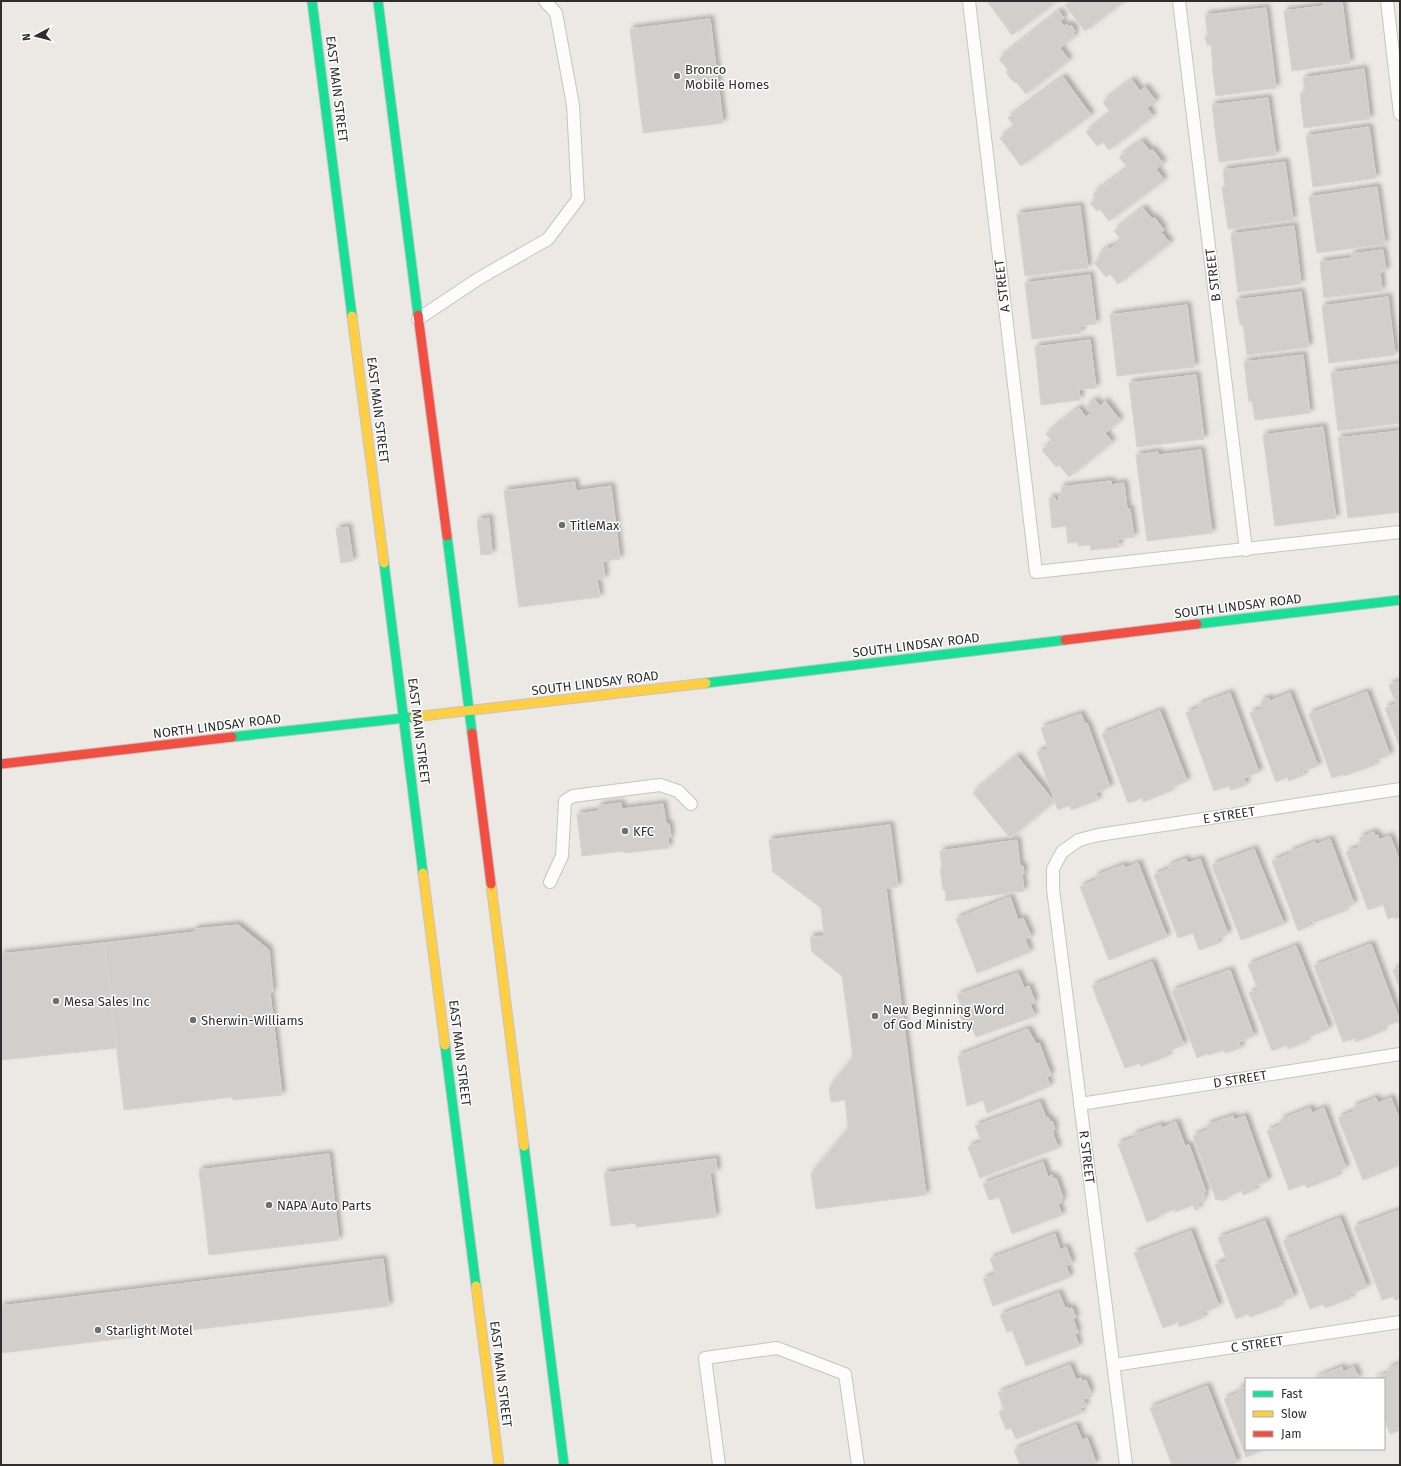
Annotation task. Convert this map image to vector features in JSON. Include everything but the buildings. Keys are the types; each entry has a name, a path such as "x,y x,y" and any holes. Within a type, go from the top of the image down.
{"main road":[{"name":"EAST MAIN STREET","path":"312,1 499,1465"},
{"path":"378,1 564,1465"},
{"name":"SOUTH LINDSAY ROAD","path":"436,715 1400,600"},
{"name":"NORTH LINDSAY ROAD","path":"1,764 404,717 436,715"}],"lane":[{"path":"418,319 478,279 548,239 578,199 573,105 556,13 545,1"},
{"name":"A STREET","path":"969,1 1036,572 1246,550"},
{"name":"B STREET","path":"1180,1 1246,550"},
{"path":"1387,1 1400,114"},
{"path":"1246,550 1400,532"},
{"path":"550,882 562,856 565,801 573,796 660,785 678,792 691,804"},
{"name":"E STREET","path":"1062,852 1079,840 1098,835 1400,789"},
{"name":"R STREET","path":"1062,852 1053,869 1053,889 1126,1465"},
{"name":"D STREET","path":"1080,1104 1400,1054"},
{"name":"C STREET","path":"1114,1365 1400,1322"},
{"path":"719,1465 705,1358 777,1348 845,1374 858,1465"}],"traffic: fast":[{"path":"312,1 352,316"},
{"path":"378,1 418,315"},
{"path":"447,536 472,733"},
{"path":"384,563 423,873"},
{"path":"1197,624 1400,600"},
{"path":"706,683 1065,640"},
{"path":"232,737 414,717"},
{"path":"445,1045 476,1286"},
{"path":"524,1146 564,1465"}],"traffic: slow":[{"path":"352,316 384,563"},
{"path":"414,717 706,683"},
{"path":"423,873 445,1045"},
{"path":"491,884 524,1146"},
{"path":"476,1286 499,1465"}],"traffic: jam":[{"path":"418,315 447,536"},
{"path":"1065,640 1197,624"},
{"path":"472,733 491,884"},
{"path":"1,764 232,737"}],"place":[{"name":"Bronco Mobile Homes","path":"677,76"},
{"name":"TitleMax","path":"562,525"},
{"name":"KFC","path":"625,831"},
{"name":"Mesa Sales Inc","path":"56,1001"},
{"name":"New Beginning Word of God Ministry","path":"875,1016"},
{"name":"Sherwin-Williams","path":"193,1020"},
{"name":"NAPA Auto Parts","path":"269,1205"},
{"name":"Starlight Motel","path":"98,1330"}]}
